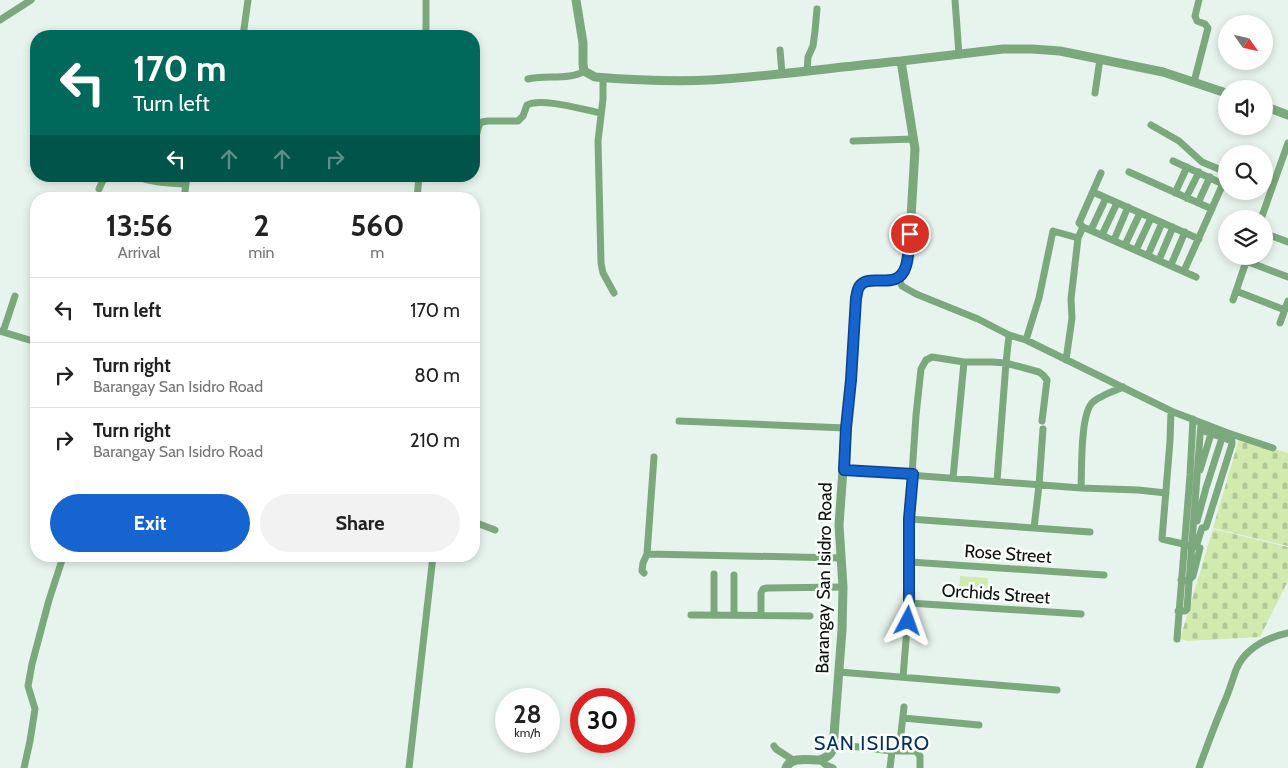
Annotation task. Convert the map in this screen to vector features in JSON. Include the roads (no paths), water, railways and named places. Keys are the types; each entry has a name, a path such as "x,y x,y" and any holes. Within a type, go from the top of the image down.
{"street":[{"path":"0,20 31,0"},
{"path":"244,30 248,0"},
{"path":"426,0 426,30"},
{"path":"576,0 584,71"},
{"path":"955,0 959,54"},
{"path":"1194,82 1208,28 1197,20 1195,16 1199,0"},
{"path":"807,71 808,57 813,46 817,9"},
{"path":"584,71 595,77 603,78 710,80 1003,49 1032,49 1060,51 1163,72 1218,90"},
{"path":"780,50 782,73"},
{"path":"1095,93 1100,59"},
{"path":"901,61 915,149 906,266 898,277 902,286 916,294 978,319 1009,335 1026,340 1171,411 1193,419 1212,434 1232,441 1206,527 1202,528 1190,546"},
{"path":"528,79 567,76 580,74 584,71"},
{"path":"603,78 598,141 601,263 603,273 614,293"},
{"path":"1096,78 1105,80"},
{"path":"480,125 482,122 488,121 518,121 523,116 527,105 533,102 558,104 601,113"},
{"path":"1273,109 1288,115"},
{"path":"1151,125 1179,141 1202,162 1218,169"},
{"path":"853,141 913,139"},
{"path":"1264,210 1288,143"},
{"path":"1173,161 1218,179"},
{"path":"1175,193 1187,167"},
{"path":"1128,172 1212,209"},
{"path":"1186,198 1198,172"},
{"path":"1101,173 1079,223 1083,227 1196,277"},
{"path":"1198,203 1210,177"},
{"path":"99,190 102,182"},
{"path":"157,182 186,184 185,192"},
{"path":"1093,192 1199,238"},
{"path":"1184,271 1218,196"},
{"path":"1091,230 1106,198"},
{"path":"1102,235 1118,203"},
{"path":"1114,240 1128,207"},
{"path":"1125,245 1140,212"},
{"path":"1136,250 1151,218"},
{"path":"1148,255 1162,223"},
{"path":"1066,360 1072,318 1070,299 1078,238 1083,227"},
{"path":"1159,260 1173,227"},
{"path":"1026,340 1039,298 1053,231 1078,238"},
{"path":"1170,265 1185,232"},
{"path":"1273,236 1288,242"},
{"path":"1233,300 1245,265"},
{"path":"1261,265 1288,277"},
{"name":"Barangay San Isidro Road","path":"834,744 843,587 838,525 844,470 856,298 859,288 865,281 885,281 898,277"},
{"path":"1236,291 1285,310"},
{"path":"15,296 1,332 30,340"},
{"path":"1280,323 1288,301"},
{"path":"997,481 1009,335"},
{"path":"903,677 909,603 909,519 916,415 921,369 926,360 932,357 964,362 1006,363 1039,372 1047,380 1034,528"},
{"path":"953,478 964,362"},
{"path":"1081,488 1084,423 1090,404 1123,387"},
{"path":"1171,411 1162,539 1200,548 1193,576 1185,581"},
{"path":"1193,419 1192,443 1198,506"},
{"path":"679,421 846,428"},
{"path":"1190,546 1187,507 1195,475 1201,427"},
{"path":"1201,427 1273,448"},
{"path":"1195,475 1201,467 1212,434"},
{"path":"1176,639 1178,610 1198,506 1206,488 1222,438"},
{"path":"1192,443 1200,444"},
{"path":"644,573 642,567 647,554 654,457"},
{"path":"844,470 1166,493"},
{"path":"1197,484 1218,492"},
{"path":"1187,507 1213,508"},
{"path":"909,519 1090,532"},
{"path":"480,524 495,530"},
{"path":"647,554 841,558"},
{"path":"24,768 35,709 28,686 49,600 61,562"},
{"path":"409,768 432,562"},
{"name":"Rose Street","path":"910,562 1104,575"},
{"path":"714,574 714,614"},
{"path":"734,575 734,615"},
{"path":"761,615 761,593 767,588 843,587"},
{"name":"Orchids Street","path":"909,603 1081,614"},
{"path":"691,615 810,616"},
{"path":"1198,768 1237,668 1242,660 1263,640 1288,633"},
{"path":"839,672 1057,690"},
{"path":"890,768 896,751 904,707"},
{"path":"903,718 979,725"},
{"path":"774,746 793,760 820,760 832,752 834,744 896,751 914,751 920,756 920,768"},
{"path":"786,768 793,760"},
{"path":"820,760 833,768"}],"district":[{"name":"SAN ISIDRO","path":"872,743"}]}
